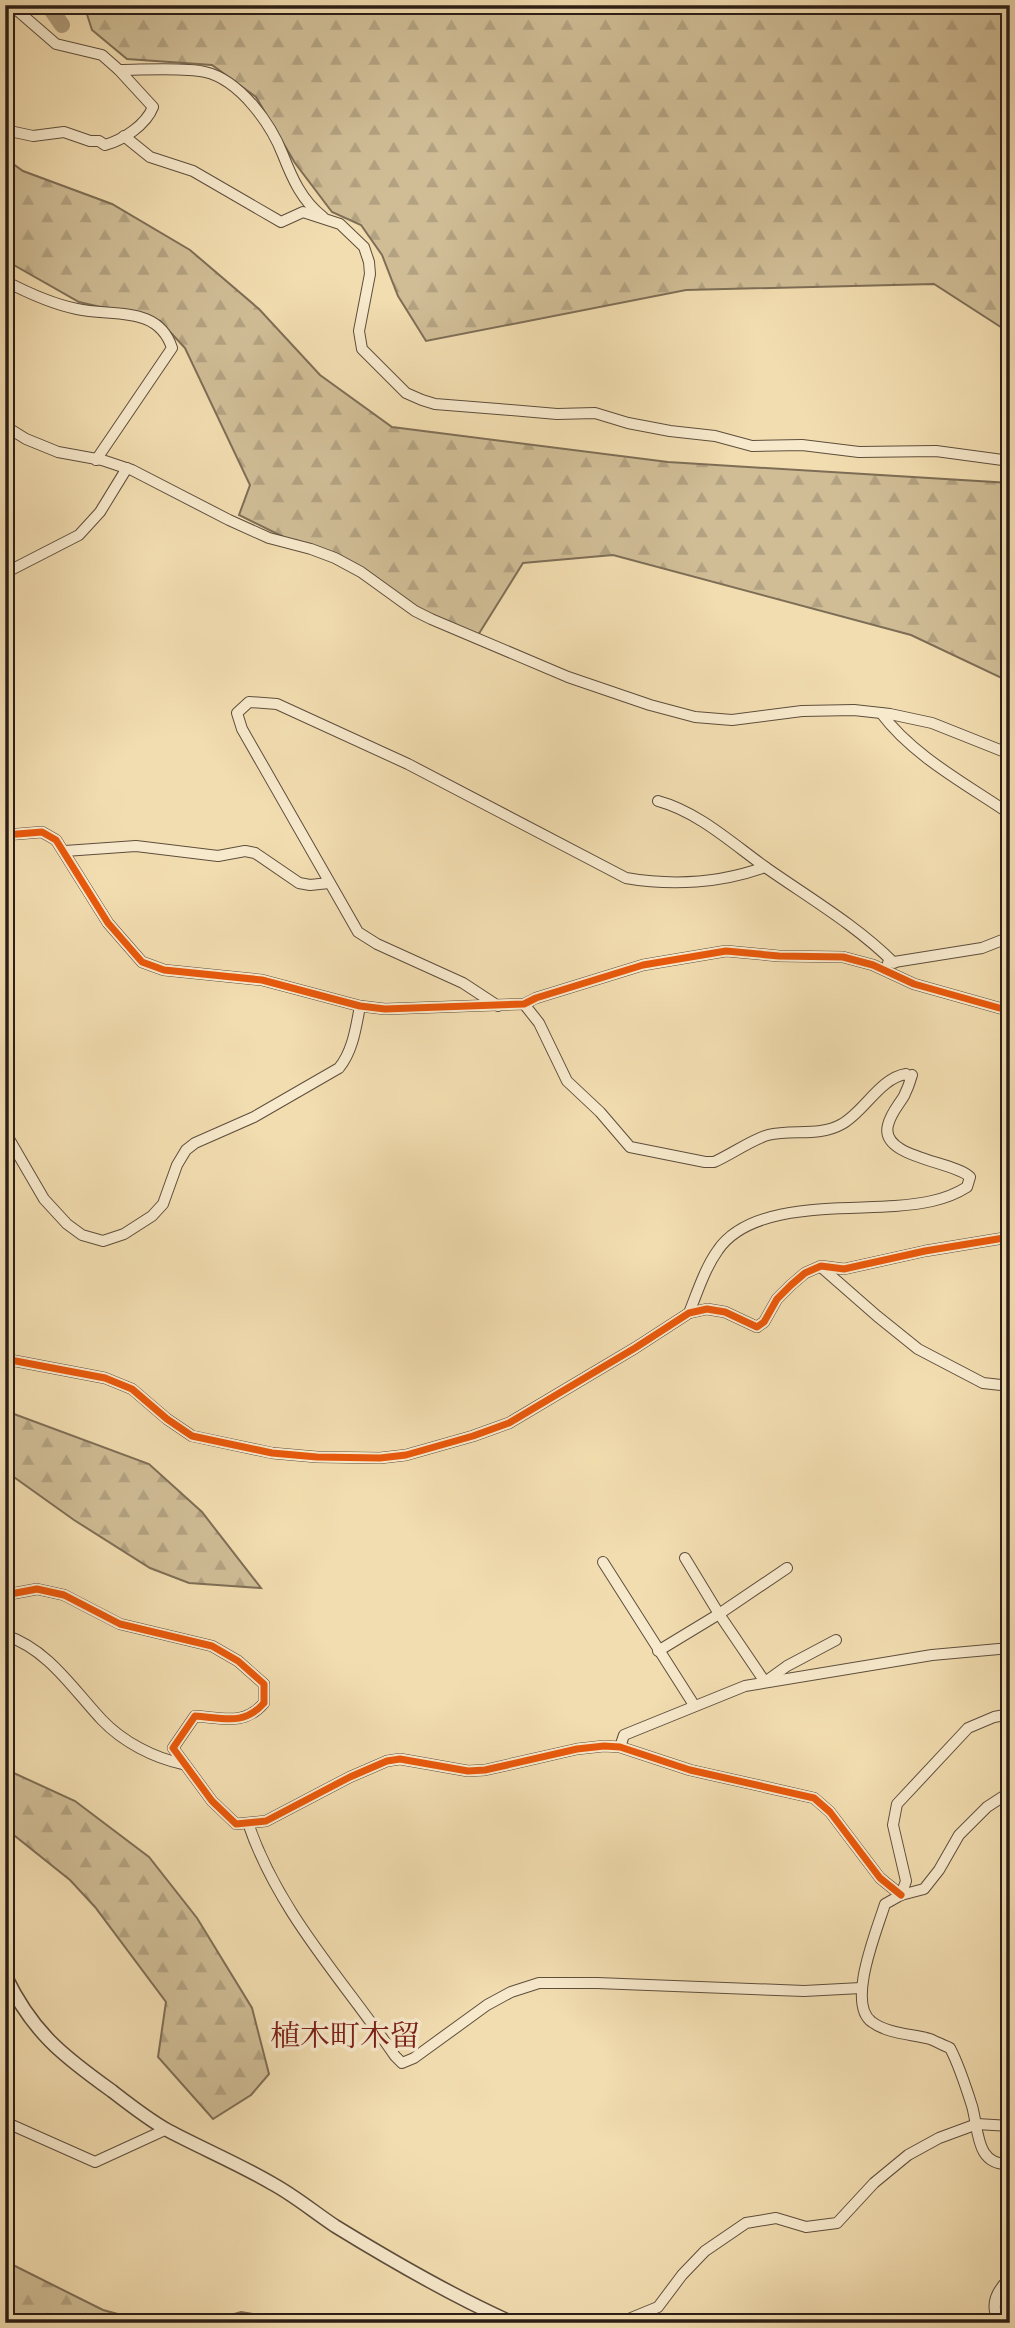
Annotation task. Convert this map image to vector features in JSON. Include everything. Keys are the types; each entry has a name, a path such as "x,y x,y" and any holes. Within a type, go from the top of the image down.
{"street":[{"path":"5,131 33,136 64,132 105,145 142,124 150,116 153,107 102,55 57,44 11,5"},
{"path":"119,70 205,72 224,81 250,101 260,113 302,196 326,219"},
{"path":"124,136 150,157 193,171 281,222 303,212 340,224 364,247 369,262 366,301 359,331 362,349 406,393 422,400 435,404 498,410 557,414 595,413 628,424 715,436 752,446 802,445 859,452 936,451 1010,461"},
{"path":"5,281 51,302 79,310 135,315 152,321 168,335 172,348 96,460"},
{"path":"5,426 26,439 58,452 127,468 270,538 335,558 431,619 568,677 650,705 695,717 720,720 802,711 854,710 881,713 932,723 1010,754"},
{"path":"5,573 79,535 100,512 127,468"},
{"path":"498,1006 463,983 377,944 358,932 242,729 237,713 249,702 278,704 408,764 626,878 648,882 696,882 740,876 765,867"},
{"path":"881,713 889,724 916,748 1010,814"},
{"path":"658,801 700,821 829,910 894,963"},
{"path":"5,835 42,832 56,840 108,923 142,961 164,970 262,980 360,1006 385,1009 524,1004 643,965 726,951 844,957 873,965 914,984 1010,1011"},
{"path":"65,851 136,846 218,856 246,851 255,853 299,883 329,883"},
{"path":"873,965 982,948 1010,937"},
{"path":"524,1004 539,1023 567,1081 600,1112 630,1147 714,1162 767,1136 828,1131 844,1123 881,1088 906,1074 909,1077 912,1075 887,1128 888,1139 901,1149 963,1170 970,1177 967,1187 954,1195 920,1204 802,1212 748,1224 730,1236 717,1250 689,1313"},
{"path":"5,1132 44,1199 67,1224 94,1240 111,1239 152,1216 163,1204 177,1165 186,1150 195,1143 254,1117 339,1068 346,1060 360,1006"},
{"path":"5,1359 106,1378 132,1389 192,1436 272,1453 317,1457 380,1458 406,1455 509,1423 689,1313 707,1309 725,1312 757,1327 764,1322 777,1299 791,1285 805,1273 821,1266 844,1269 925,1251 1010,1237"},
{"path":"821,1266 918,1349 983,1383 1010,1386"},
{"path":"685,1559 765,1682"},
{"path":"603,1562 694,1705"},
{"path":"658,1651 787,1568"},
{"path":"5,1595 37,1589 64,1595 120,1624 212,1646 239,1661 264,1684 264,1703 251,1716 234,1719 195,1716 173,1748 212,1801 236,1824 265,1821 387,1760 400,1759 468,1771 577,1749 620,1747 690,1770 814,1798 830,1812 880,1878 901,1895"},
{"path":"5,1635 31,1646 48,1659 102,1721 116,1733 162,1760 183,1764"},
{"path":"765,1682 787,1666 836,1640"},
{"path":"620,1747 624,1735 745,1686 932,1655 1010,1648"},
{"path":"901,1895 906,1881 893,1825 897,1804 968,1728 994,1717 1010,1714"},
{"path":"1010,1792 987,1807 959,1835 939,1870 924,1889 901,1895 884,1904 861,1989 863,2013 873,2023 950,2048 956,2058 977,2124 980,2147 998,2164 1010,2164"},
{"path":"248,1823 257,1851 288,1910 402,2063 414,2058 487,2005 511,1992 538,1983 804,1991 861,1989"},
{"path":"5,1975 28,2017 56,2049 137,2110 167,2129 275,2185 406,2267 487,2312 513,2323"},
{"path":"5,2122 95,2162 167,2129"},
{"path":"619,2323 658,2307 682,2275 705,2252 747,2223 776,2218 806,2227 837,2223 874,2183 908,2155 939,2138 977,2124 1010,2126"},
{"path":"1000,2323 995,2315 993,2302 1003,2284 1010,2278"}],"green space":[{"path":"84,5 1010,5 1010,333 934,284 686,290 426,341 398,296 382,255 361,225 332,212 295,163 256,97 212,65 127,59 92,30"},
{"path":"5,158 23,171 112,204 190,250 259,309 320,375 392,427 668,462 1010,483 1010,682 911,635 613,555 523,563 475,640 365,577 239,515 250,485 185,348 160,321 79,302 5,260"},
{"path":"14,1414 149,1464 202,1512 261,1588 189,1583 150,1568 74,1520 11,1475"},
{"path":"5,1769 75,1801 149,1857 197,1918 252,2008 269,2074 251,2095 213,2119 158,2057 166,2002 95,1907 70,1880 5,1828"},
{"path":"5,2261 103,2310 151,2323 5,2323"},
{"path":"241,2312 308,2323 202,2323"}],"waterway":[{"path":"48,5 62,25"},
{"path":"5,2313 27,2318 33,2323"}],"cycle path":[{"path":"5,835 42,832 56,840 108,923 142,962 164,970 262,980 360,1006 385,1009 524,1004 643,965 726,951 779,956 843,957 873,965 914,984 1010,1011"},
{"path":"5,1359 105,1378 132,1389 192,1436 272,1453 317,1457 380,1458 406,1455 509,1423 689,1313 707,1309 725,1312 757,1327 764,1322 777,1299 791,1285 805,1273 821,1266 844,1269 925,1251 1010,1237"},
{"path":"5,1595 37,1589 64,1595 120,1624 212,1646 238,1661 264,1684 264,1703 249,1715 233,1719 195,1716 173,1748 212,1801 236,1824 266,1821 350,1777 387,1761 400,1759 468,1771 485,1770 577,1749 620,1747 690,1770 814,1798 830,1812 880,1878 901,1895"}],"district":[{"name":"植木町木留","path":"345,2036"}]}
